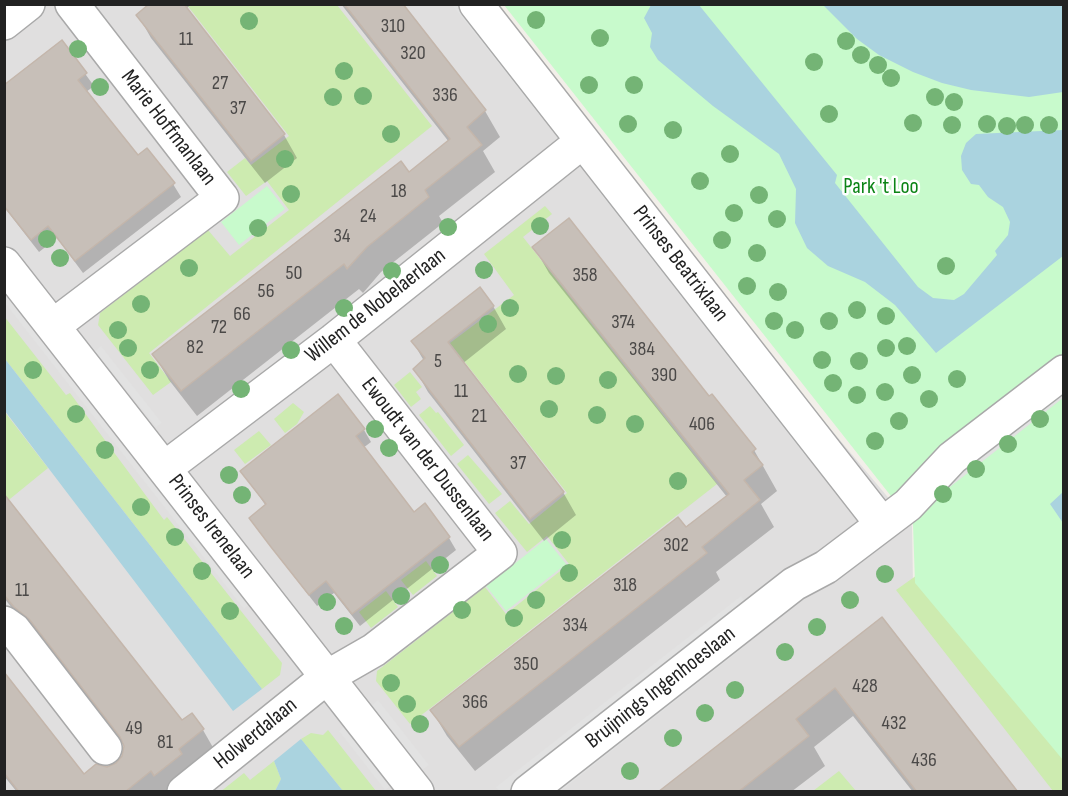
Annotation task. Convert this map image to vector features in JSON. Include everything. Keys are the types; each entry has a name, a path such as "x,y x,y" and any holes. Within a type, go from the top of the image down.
{"street":[{"path":"4,23 28,4"},
{"name":"Marie Hoffmanlaan","path":"53,326 222,198 72,4"},
{"name":"Prinses Beatrixlaan","path":"476,4 876,516"},
{"name":"Willem de Nobelaerlaan","path":"165,468 334,340 583,141"},
{"name":"Prinses Irenelaan","path":"4,264 417,792"},
{"name":"Ewoudt van der Dussenlaan","path":"327,677 374,650 500,553 334,340"},
{"name":"Bruijnings Ingenhoeslaan","path":"528,792 794,584 818,549 876,516 908,477 952,458 1064,372"},
{"path":"4,623 14,630 105,748"},
{"name":"Holwerdalaan","path":"184,792 327,677"}],"shaded area":[{"path":"5,4 479,5 599,153 912,526 913,585 1064,759 1063,792 5,792"},
{"path":"452,5 462,5 545,112 540,116"},
{"path":"602,184 812,452 806,457 596,188"},
{"path":"4,291 249,604 244,609 5,303"},
{"path":"101,346 162,423 156,427 95,351"},
{"path":"1063,386 1063,398 941,494 935,487"},
{"path":"741,596 748,605 508,791 499,791 496,787"},
{"path":"738,642 743,648 561,791 549,792"},
{"path":"378,700 429,765 422,770 372,705"},
{"path":"346,726 392,785 385,790 339,731"}],"green space":[{"path":"187,5 337,5 432,126 149,353 171,382 153,395 98,325 100,313 208,230 230,256 289,210 267,181 246,196 227,172 245,158 251,165 289,136"},
{"name":"Park 't Loo","path":"504,5 1063,5 1063,760 915,583 913,524"},
{"path":"267,186 285,209 239,245 221,222"},
{"path":"545,206 552,214 523,237 717,484 410,724 376,681 377,671 485,587 506,614 569,564 547,536 527,552 495,513 510,501 529,524 567,493 450,343 514,295 484,254"},
{"path":"4,316 66,395 70,393 164,520 167,517 282,663 280,675 262,689 5,359"},
{"path":"410,372 422,387 416,392 421,399 411,407 394,385"},
{"path":"293,403 304,412 297,424 285,433 274,419"},
{"path":"430,406 436,413 438,412 464,445 451,456 419,415"},
{"path":"4,411 48,468 5,503 4,503"},
{"path":"259,431 271,445 245,464 234,450"},
{"path":"468,455 502,494 489,504 457,464"},
{"path":"546,539 566,564 506,611 486,586"},
{"path":"426,561 437,576 413,595 401,580"},
{"path":"927,568 1063,743 1063,791 1053,791 896,590"},
{"path":"386,591 398,607 371,628 359,612"},
{"path":"328,730 376,791 343,791 301,739 311,733 323,735"},
{"path":"274,761 281,779 275,791 220,792 244,773 250,780"},
{"path":"839,771 856,791 813,791"}],"water":[{"path":"651,5 699,5 837,175 835,183 918,287 933,298 954,300 964,294 997,255 995,251 1008,235 1010,222 1003,207 988,197 979,185 971,184 962,170 961,156 966,143 976,134 1063,130 1063,256 936,353 895,305 865,282 828,266 807,248 795,223 796,189 779,154 713,106 658,60 650,47 652,33 644,18"},
{"path":"823,5 1063,5 1063,92 1029,97 971,90 942,83 879,55 857,39"},
{"path":"5,359 262,689 233,711 5,411"},
{"path":"1063,492 1063,523 1050,504"},
{"path":"301,739 343,791 275,791 281,779 274,761"}],"building":[{"path":"149,4 184,4 285,134 251,161 136,15"},
{"path":"344,4 403,4 486,110 467,127 482,145 425,190 429,197 367,247 347,269 344,264 181,391 152,354 401,161 409,172 450,139"},
{"path":"62,40 87,73 78,80 138,155 147,148 175,183 75,261 48,226 31,240 4,206 4,85"},
{"path":"569,218 709,396 712,394 756,449 752,452 763,465 744,480 760,500 702,547 707,553 459,747 430,710 678,517 686,527 729,494 532,247"},
{"path":"480,287 494,306 448,342 564,492 530,519 413,369 425,358 411,341"},
{"path":"338,394 365,429 356,436 414,512 425,503 450,537 352,614 326,581 309,595 271,547 249,518 266,504 240,471"},
{"path":"4,494 182,720 192,713 204,729 179,749 182,754 154,776 151,771 125,792 19,792 4,773 4,672 84,774 96,764 107,767 116,763 122,756 124,746 120,737 29,619 4,595"},
{"path":"882,617 1018,792 917,792 835,688 796,719 809,736 738,792 658,792"}]}
